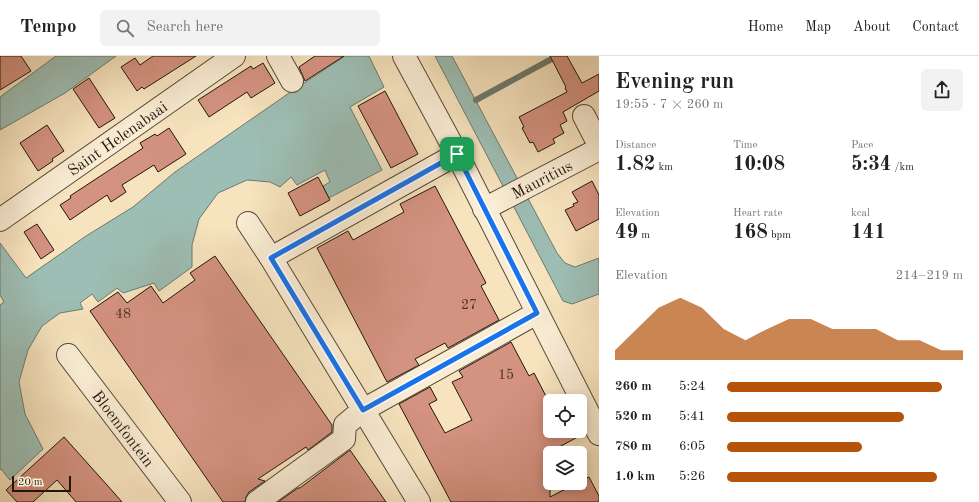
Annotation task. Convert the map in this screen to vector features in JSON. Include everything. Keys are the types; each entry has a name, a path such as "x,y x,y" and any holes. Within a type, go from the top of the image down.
{"street":[{"name":"Saint Helenabaai","path":"0,220 234,56"},
{"path":"278,56 292,81"},
{"path":"404,56 457,154 491,205 537,313 599,434"},
{"path":"584,116 599,146"},
{"name":"Mauritius","path":"491,205 599,149"},
{"path":"271,258 457,154"},
{"path":"248,223 271,258 419,502"},
{"path":"257,502 344,439 345,425 363,410 537,313"},
{"name":"Bloemfontein","path":"68,355 180,502"}],"water":[{"path":"56,56 116,56 65,93 0,130 0,97"},
{"path":"345,56 369,56 384,87 350,107 382,170 329,198 323,186 330,182 325,170 297,185 291,177 280,187 270,182 247,180 218,193 199,219 192,245 192,267 159,291 154,283 123,293 117,288 98,302 92,294 80,303 83,309 60,313 42,326 28,350 19,382 25,414 43,449 10,480 1,469 0,470 0,305 4,302 0,295 0,243 26,278 86,236 133,207 175,172"},
{"path":"435,56 452,56 557,253 565,263 575,267 599,258 599,294 572,304 563,301"}],"building":[{"path":"0,56 21,56 31,71 0,90"},
{"path":"153,56 196,56 144,89 142,87 137,91 121,67 135,58 140,65"},
{"path":"315,56 344,56 305,81 299,67"},
{"path":"550,56 567,56 582,83 599,74 599,91 563,112 567,121 560,125 564,133 553,139 555,143 538,152 533,142 530,143 522,128 524,127 519,117 567,92 566,87"},
{"path":"263,63 275,83 251,98 247,92 209,117 198,100 251,66 253,69"},
{"path":"89,78 115,118 99,128 73,89"},
{"path":"385,91 418,154 391,168 358,106"},
{"path":"47,125 64,151 52,159 53,161 38,171 20,143"},
{"path":"169,128 186,154 158,172 154,165 122,185 126,192 111,202 107,195 70,220 60,205 71,198 70,196 143,148 140,143 155,134 157,136"},
{"path":"318,177 330,200 300,216 288,193"},
{"path":"592,181 599,195 599,219 576,231 565,210 574,206 573,204 578,202 572,192"},
{"path":"435,186 486,283 481,286 499,320 448,348 445,343 415,359 419,365 387,382 317,248 348,231 353,240 404,212 400,204"},
{"path":"37,224 54,250 41,259 24,232"},
{"path":"215,256 332,425 332,432 308,450 306,447 258,479 265,481 249,492 245,502 223,502 90,311 118,292 127,303 151,286 163,303 195,280 190,273"},
{"path":"511,342 529,376 534,373 545,394 543,394 543,438 576,438 561,446 543,446 543,490 550,490 550,497 564,490 587,490 587,478 589,477 599,496 599,502 451,502 399,404 430,387 437,400 429,404 445,433 472,420 452,382 463,377 459,371"},
{"path":"64,437 122,502 76,502 57,480 33,502 17,502 6,490"},
{"path":"350,450 386,502 278,502 300,488"}],"waterway":[{"path":"476,100 557,56"}],"route":[{"path":"457,154 537,313 363,410 271,258 457,154"}]}
